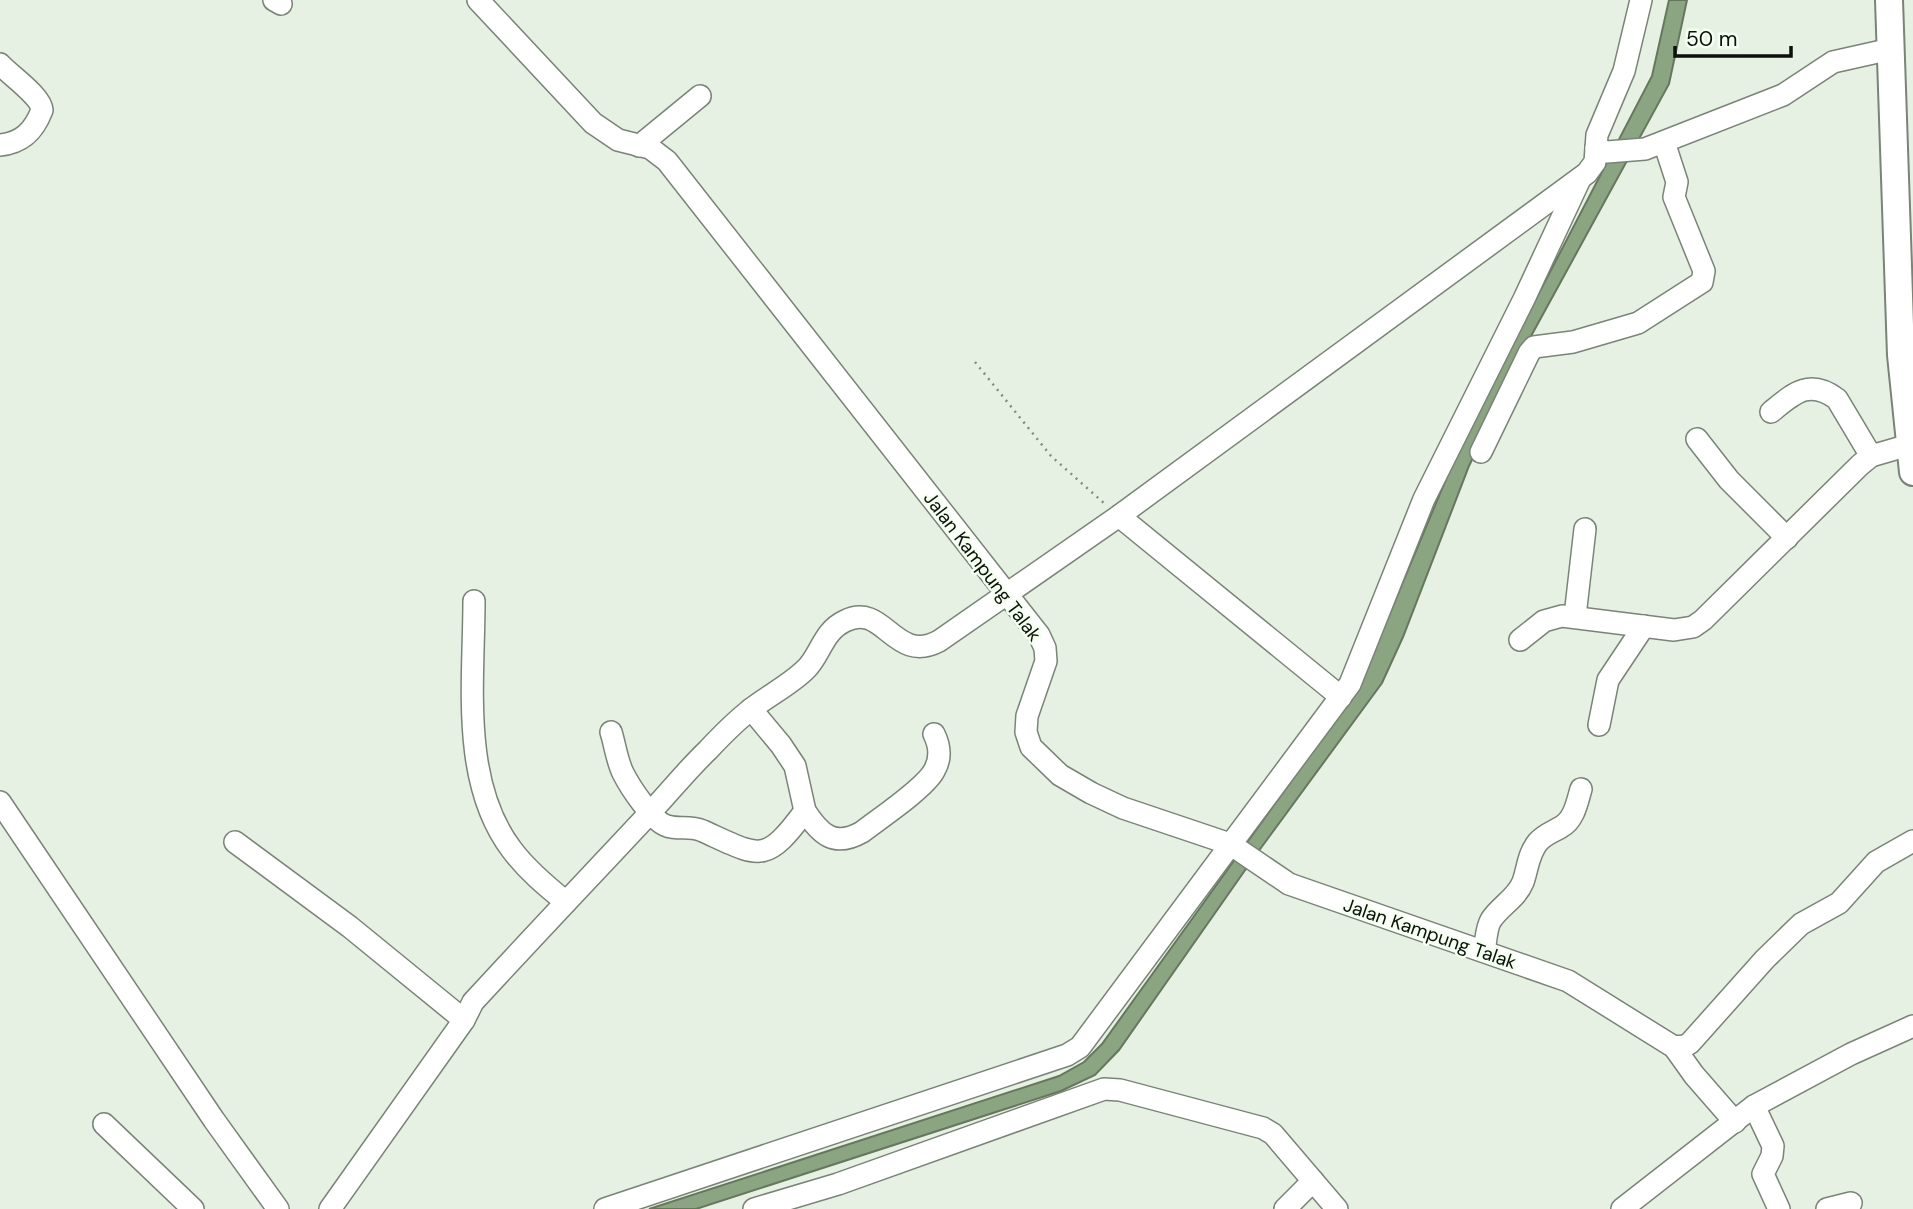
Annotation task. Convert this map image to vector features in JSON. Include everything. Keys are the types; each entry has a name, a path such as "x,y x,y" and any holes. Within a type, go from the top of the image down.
{"main road":[{"path":"1889,0 1905,225 1901,355 1913,472"}],"street":[{"name":"Jalan Kampung Talak","path":"478,0 593,123 618,141 650,148 667,161 1039,635 1045,648 1044,668 1026,724 1028,740 1037,753 1060,775 1123,808 1234,846 1289,884 1568,981 1674,1047 1694,1075 1735,1122"},
{"path":"330,1209 464,1020 473,1002 707,751 751,709 806,670 836,626 845,620 866,617 876,621 902,643 921,648 939,641 1119,516 1582,175 1602,150 1597,135 1625,71 1641,0"},
{"path":"1602,150 1638,151 1664,142 1783,95 1833,62 1891,49"},
{"path":"0,64 12,78 39,100 41,110 25,137 18,142 0,145"},
{"path":"639,146 700,96"},
{"path":"1481,452 1534,347 1573,342 1638,323 1702,282 1704,271 1674,197 1677,182 1664,142"},
{"path":"606,1209 1072,1054 1084,1043 1234,846 1350,684 1424,499 1524,299 1582,175"},
{"path":"1771,412 1799,391 1809,389 1828,393 1837,399 1871,456"},
{"path":"1697,439 1729,480 1787,538"},
{"path":"1520,640 1550,619 1575,616 1680,630 1698,624 1871,456 1909,446"},
{"path":"1119,516 1341,697"},
{"path":"1575,616 1585,529"},
{"path":"474,601 474,739 479,778 491,814 510,848 536,877 566,902"},
{"path":"1599,725 1608,680 1644,626"},
{"path":"751,709 795,766 805,811 816,827 833,838 853,837 862,832 931,776 939,756 934,734"},
{"path":"611,732 623,773 650,813 665,826 693,827 741,848 758,852 783,841 805,811"},
{"path":"1484,951 1489,922 1516,894 1538,841 1564,826 1570,819 1581,789"},
{"path":"0,802 214,1121 278,1209"},
{"path":"1674,1047 1685,1046 1690,1042 1765,958 1801,924 1839,903 1876,862 1913,841"},
{"path":"235,842 350,927 464,1020"},
{"path":"1622,1209 1754,1107 1851,1054 1913,1026"},
{"path":"754,1209 838,1184 1110,1088 1263,1128 1273,1134 1337,1209"},
{"path":"1754,1107 1772,1143 1773,1153 1763,1174 1779,1209"},
{"path":"104,1124 194,1209"},
{"path":"1285,1209 1312,1181"},
{"path":"1826,1209 1851,1203"}],"path":[{"path":"975,362 1051,456 1119,516"}],"shaded area":[{"path":"1669,0 1687,0 1669,84 1530,338 1469,466 1403,637 1382,683 1255,856 1119,1050 1095,1075 1061,1091 696,1209 649,1209 1059,1076 1084,1062 1102,1044 1359,687 1462,441 1652,76"}]}
